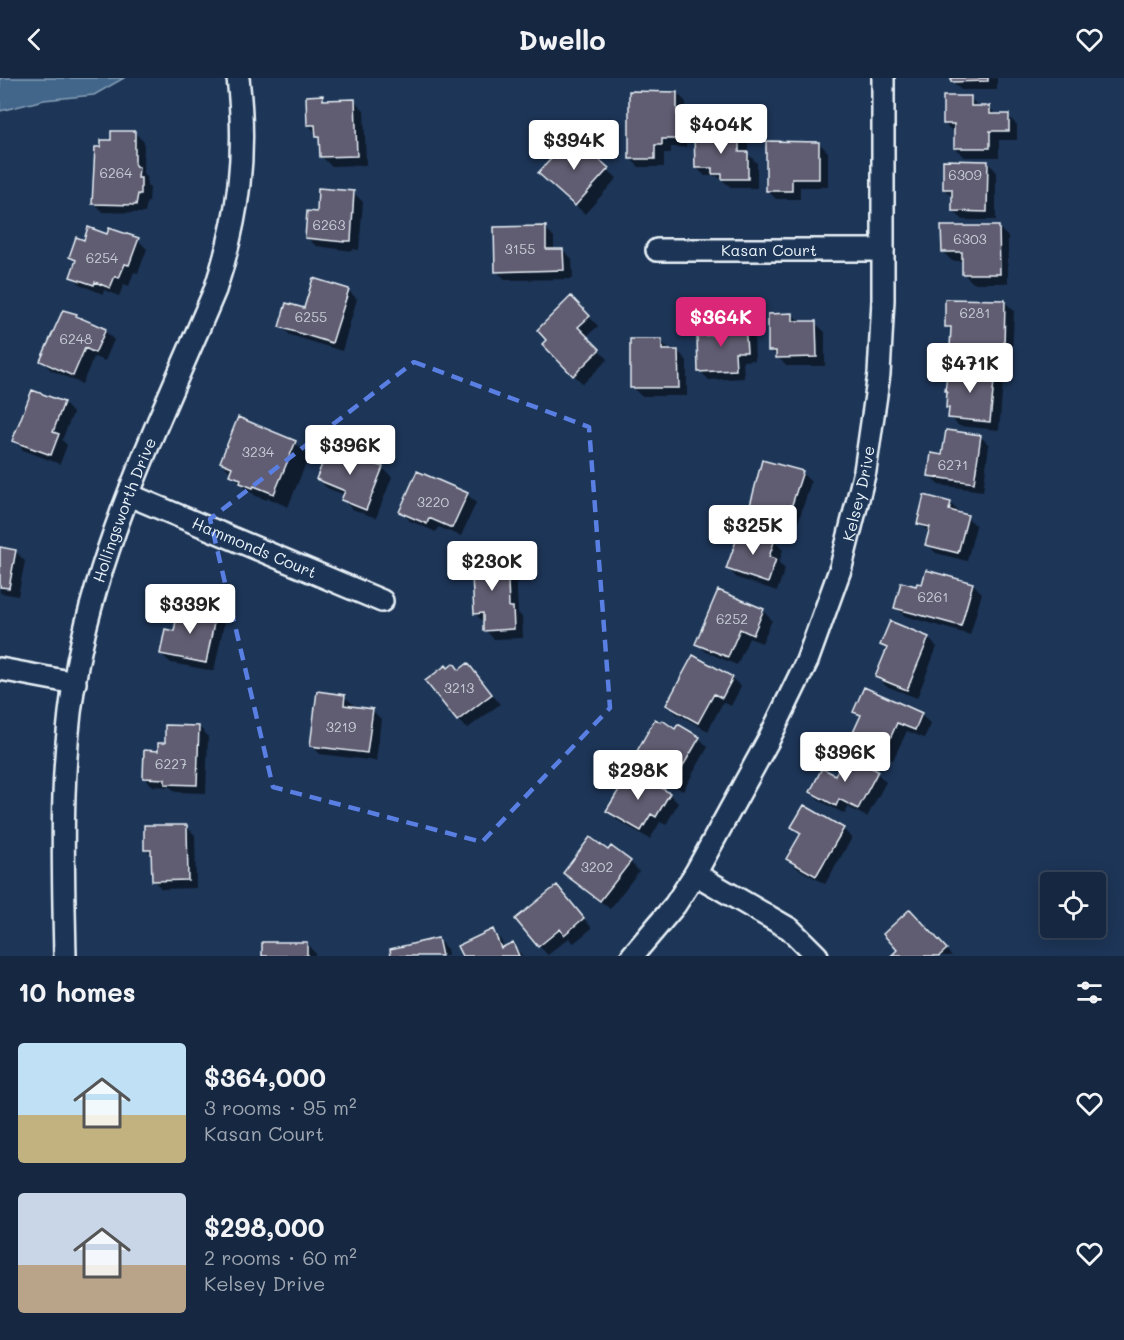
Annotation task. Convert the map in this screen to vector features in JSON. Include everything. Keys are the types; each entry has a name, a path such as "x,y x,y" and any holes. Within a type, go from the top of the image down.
{"street":[{"name":"Hollingsworth Drive","path":"65,956 63,790 68,727 82,645 100,575 129,495 215,290 228,250 240,178 242,124 238,78"},
{"name":"Kelsey Drive","path":"632,956 668,916 695,874 769,739 795,687 820,627 841,567 860,495 873,423 881,350 883,78"},
{"name":"Kasan Court","path":"657,250 883,250"},
{"name":"Hammonds Court","path":"129,495 382,601"},
{"path":"0,669 75,683"},
{"path":"695,874 790,928 817,956"}],"highlighted area":[{"path":"414,362 589,427 610,708 482,842 273,787 210,519"}],"water":[{"path":"0,78 124,78 94,95 44,100 0,111"}],"building":[{"path":"951,78 988,78 988,81 951,82"},
{"path":"629,91 677,92 677,139 662,139 662,145 655,145 655,159 629,159"},
{"path":"323,95 323,100 355,99 357,156 320,157 319,137 316,137 315,125 307,125 306,96"},
{"path":"943,96 971,96 971,106 990,106 990,114 1009,114 1009,131 990,131 990,148 954,148 954,124 943,124"},
{"path":"111,131 135,131 135,166 139,167 138,178 141,178 141,194 138,194 136,205 92,204 95,147 101,147 101,140 111,140"},
{"path":"739,132 739,152 748,152 748,179 722,179 722,174 712,174 712,168 695,168 694,133"},
{"path":"572,136 609,168 575,206 538,173"},
{"path":"766,141 819,142 819,179 792,179 792,191 766,191"},
{"path":"943,160 988,161 987,212 952,211 952,189 943,189"},
{"path":"318,188 354,191 351,241 305,238 307,211 317,212"},
{"path":"546,226 546,249 563,249 564,270 495,272 494,227"},
{"path":"941,226 999,226 1000,274 962,274 962,252 942,252"},
{"path":"88,227 107,234 109,228 139,238 129,265 125,264 119,278 115,276 110,288 95,282 94,285 70,277 76,260 69,257 76,237 84,240"},
{"path":"313,278 349,289 332,343 279,327 286,303 304,308"},
{"path":"571,296 590,316 578,327 600,349 573,376 542,344 546,340 537,330"},
{"path":"945,299 1005,300 1004,349 950,348 951,327 945,327"},
{"path":"63,310 77,314 76,316 106,329 95,353 85,348 73,376 40,361"},
{"path":"793,313 793,321 816,321 817,357 776,358 776,351 768,351 768,314"},
{"path":"745,323 747,352 735,352 736,370 698,372 697,336 711,335 711,328 718,328 718,324"},
{"path":"630,339 662,339 662,350 678,350 679,388 630,388"},
{"path":"948,367 995,371 990,422 948,418 949,408 946,408 947,391 945,391"},
{"path":"32,390 64,402 53,432 59,434 51,455 12,441"},
{"path":"238,417 296,441 274,494 240,483 241,479 229,475 232,467 220,462"},
{"path":"946,430 981,435 974,483 928,476 931,453 942,455"},
{"path":"330,445 383,467 366,510 341,500 345,491 316,479"},
{"path":"762,460 803,471 786,523 748,513"},
{"path":"417,471 468,493 452,528 429,518 427,524 399,512"},
{"path":"924,495 951,502 949,510 968,515 958,553 925,545 930,527 917,524"},
{"path":"741,527 775,539 769,557 776,559 768,583 726,569"},
{"path":"0,547 16,550 9,588 0,587"},
{"path":"507,554 509,607 513,607 514,629 483,631 483,613 474,614 471,556"},
{"path":"926,570 973,583 961,626 894,608 901,582 916,586 917,583 922,584"},
{"path":"718,590 764,609 753,635 740,629 728,657 695,644"},
{"path":"179,606 216,613 206,663 160,654 165,629 174,631"},
{"path":"890,621 929,637 907,690 875,677 887,648 880,645"},
{"path":"693,655 733,677 722,698 714,694 698,723 666,705"},
{"path":"454,663 459,670 468,663 492,694 457,721 425,681 446,665 448,668"},
{"path":"864,687 922,713 915,730 897,723 884,752 851,737 861,715 853,712"},
{"path":"317,691 345,695 344,705 373,709 367,753 310,746"},
{"path":"655,719 660,722 662,720 675,729 678,724 700,737 673,783 632,760"},
{"path":"165,725 199,726 197,785 165,784 165,779 143,778 144,750 158,751 158,743 165,743"},
{"path":"846,755 878,771 858,809 839,799 836,806 810,792 822,768 835,775"},
{"path":"631,770 670,793 656,817 651,814 641,831 606,811"},
{"path":"804,805 844,828 816,876 786,859 801,833 791,827"},
{"path":"144,825 187,825 188,880 152,881 151,850 144,850"},
{"path":"590,837 608,850 611,846 631,861 600,901 563,873"},
{"path":"557,885 584,918 564,935 560,929 538,947 515,919"},
{"path":"910,909 947,949 939,956 891,956 897,950 883,934"},
{"path":"493,929 501,948 513,942 519,956 462,956 457,946"},
{"path":"438,938 442,956 391,956 390,949"},
{"path":"262,942 307,942 307,956 262,956"}]}
